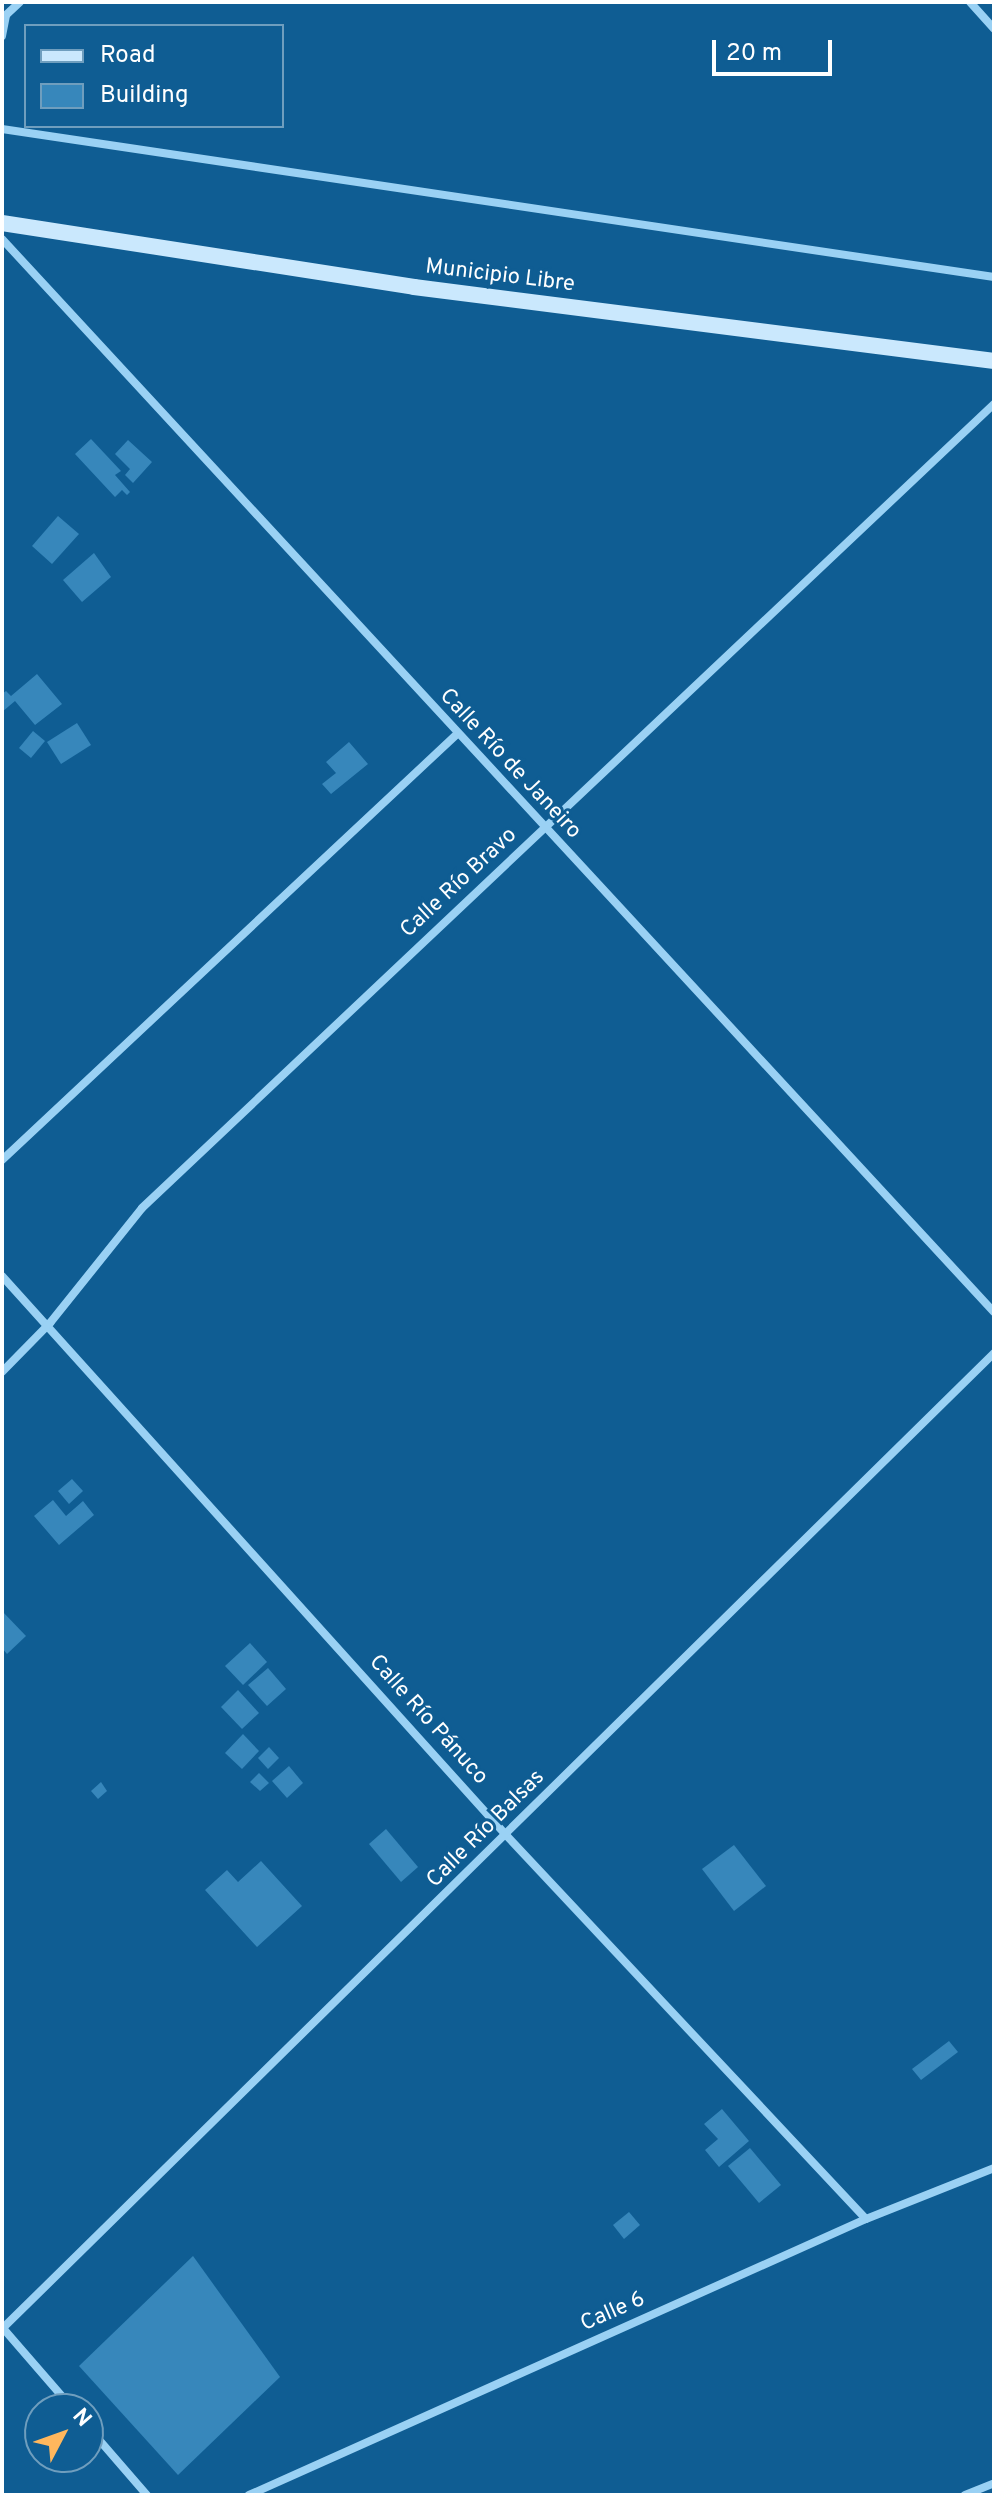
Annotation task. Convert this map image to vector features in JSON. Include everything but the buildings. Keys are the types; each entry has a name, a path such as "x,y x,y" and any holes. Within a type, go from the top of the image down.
{"street":[{"path":"2,36 4,13 20,2"},
{"path":"970,2 994,29"},
{"path":"2,129 994,277"},
{"name":"Municipio Libre","path":"2,223 414,287 994,361"},
{"name":"Calle Río de Janeiro","path":"2,239 994,1312"},
{"name":"Calle Río Bravo","path":"2,1372 50,1323 142,1208 994,404"},
{"path":"2,1160 457,734"},
{"name":"Calle Río Pánuco","path":"2,1276 50,1323 506,1835 866,2219"},
{"name":"Calle Río Balsas","path":"2,2328 994,1353"},
{"name":"Calle 6","path":"249,2495 866,2219 994,2168"},
{"path":"2,2328 59,2393"},
{"path":"104,2445 147,2495"},
{"path":"965,2495 994,2483"}]}
